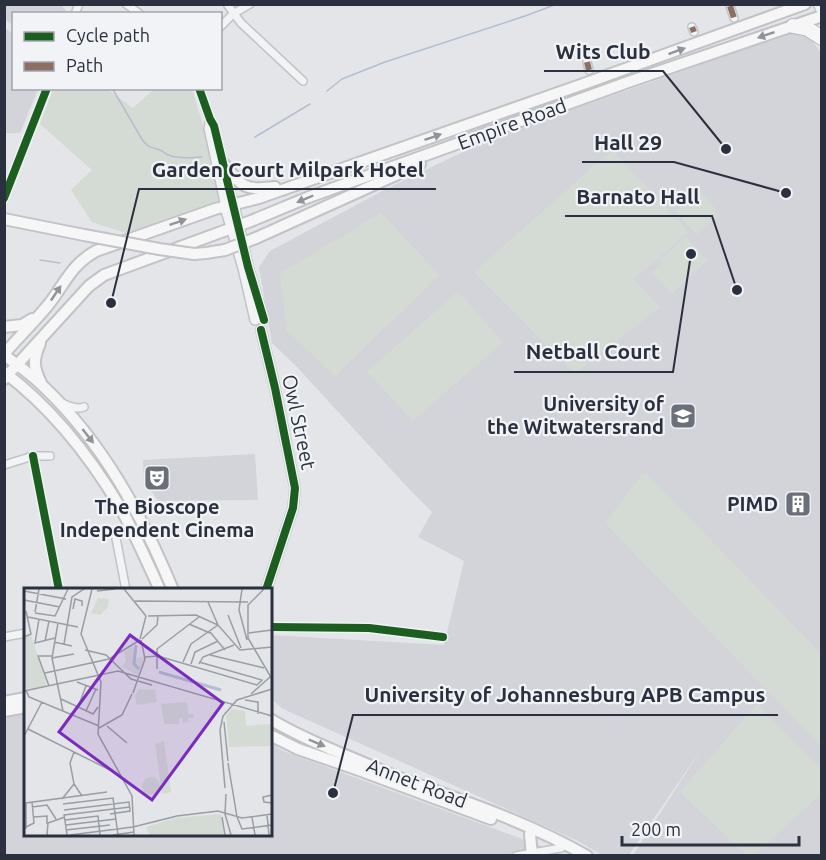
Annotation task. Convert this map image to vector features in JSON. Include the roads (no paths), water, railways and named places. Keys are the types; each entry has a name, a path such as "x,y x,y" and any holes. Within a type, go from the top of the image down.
{"highway":[{"path":"792,26 808,29 822,38"}],"main road":[{"name":"Empire Road","path":"4,355 50,302 69,273 87,256 96,251 147,232 259,198 805,4"},
{"name":"Empire Road","path":"6,375 101,277 286,208 309,197 822,15"},
{"path":"6,220 159,249 206,254 225,250 256,238 416,166 437,152"},
{"path":"224,164 237,180 249,188 295,185"},
{"path":"4,327 22,325 40,314"},
{"path":"42,338 34,360 42,385"},
{"path":"4,355 18,364 60,402 113,470 137,511 172,588"},
{"path":"6,375 35,396 90,461 120,509 158,588"},
{"path":"4,702 24,698"},
{"path":"4,711 24,707"},
{"name":"Annet Road","path":"272,720 300,736 454,801"},
{"name":"Annet Road","path":"272,736 298,749 454,801 567,848"},
{"name":"Annet Road","path":"501,819 530,834 567,848"},
{"path":"530,834 533,854"},
{"path":"567,848 586,855"}],"street":[{"path":"227,4 240,23 303,81"},
{"path":"222,25 233,14 249,4"},
{"path":"817,4 822,15"},
{"path":"730,6 734,18"},
{"path":"4,198 46,90"},
{"path":"200,90 214,126 224,164 229,206"},
{"path":"210,119 208,128 221,184 235,227"},
{"name":"Owl Street","path":"235,227 246,279 260,320 266,325 261,330 295,488 290,520 267,588"},
{"path":"60,402 76,408 84,407"},
{"path":"33,456 60,588"},
{"path":"4,465 33,456 50,456"},
{"path":"115,533 126,588"},
{"path":"272,627 369,628 444,637"},
{"path":"5,636 24,633"},
{"path":"516,855 567,848"}],"waterway":[{"path":"327,91 342,79 385,62 557,4"},
{"path":"113,90 148,146 176,157 202,157"},
{"path":"255,137 310,104"},
{"path":"40,260 60,263"}],"place":[{"name":"Wits Club","path":"726,149"},
{"name":"Hall 29","path":"786,193"},
{"name":"Netball Court","path":"691,254"},
{"name":"Barnato Hall","path":"737,290"},
{"name":"Garden Court Milpark Hotel","path":"111,303"},
{"name":"University of the Witwatersrand","path":"683,416"},
{"name":"The Bioscope Independent Cinema","path":"157,478"},
{"name":"PIMD","path":"798,504"},
{"name":"University of Johannesburg APB Campus","path":"333,793"}]}
